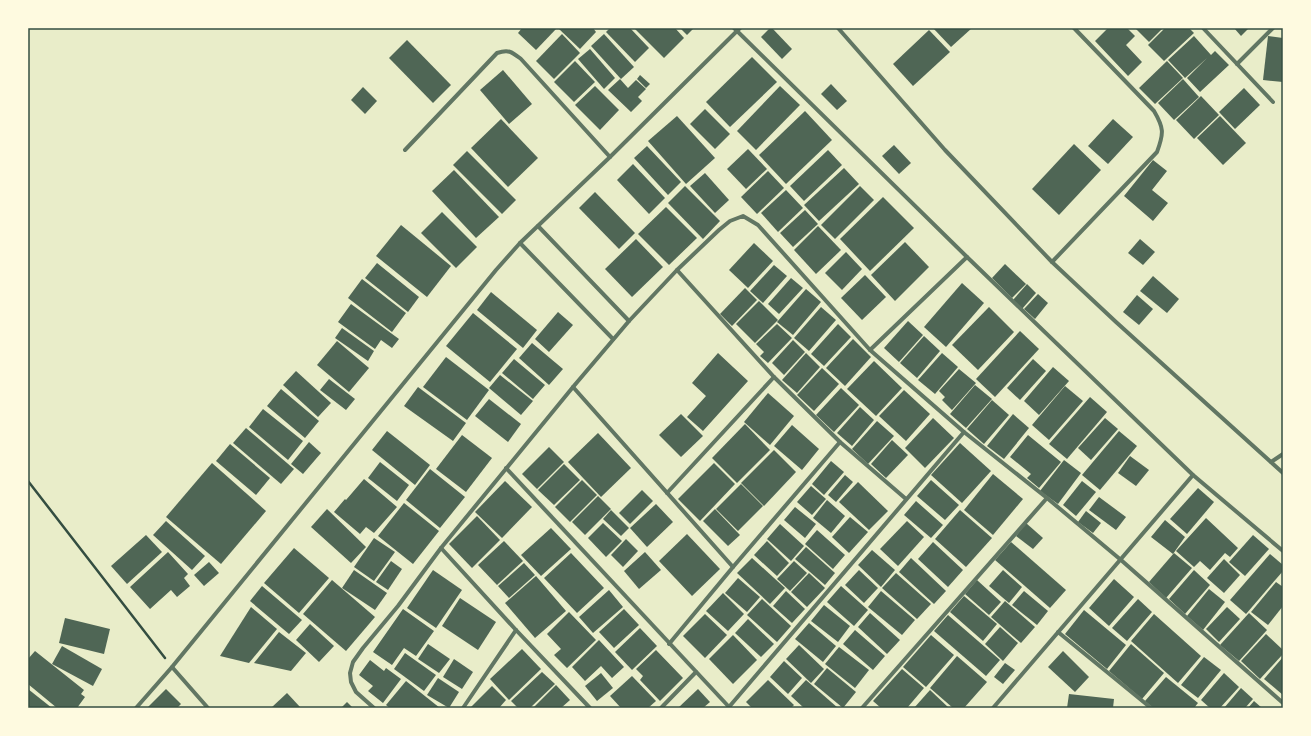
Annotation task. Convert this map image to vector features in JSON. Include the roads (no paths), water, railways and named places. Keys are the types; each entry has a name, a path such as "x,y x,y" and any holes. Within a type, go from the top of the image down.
{"street":[{"path":"838,28 945,150 1052,262 1283,473"},
{"path":"1052,262 1158,152 1162,138 1161,124 1154,112 1074,28"},
{"path":"1203,28 1273,102"},
{"path":"1237,64 1273,28"},
{"path":"136,708 172,667 467,305 520,243 610,157 737,29 967,257 1193,475 1283,551"},
{"path":"405,150 497,53 505,50 512,52 521,59 610,157"},
{"path":"374,708 356,692 351,682 350,673 353,662 362,648 398,606 441,548 613,339 677,270 730,221 743,216 758,225 870,350 964,432 1047,498 1120,560 1283,703"},
{"path":"538,226 629,321"},
{"path":"520,243 613,339"},
{"path":"870,350 967,257"},
{"path":"677,270 774,376 840,442 906,499"},
{"path":"666,493 774,376"},
{"path":"573,387 733,567"},
{"path":"506,468 669,644 730,707 964,432"},
{"path":"669,644 840,442"},
{"path":"1272,462 1283,454"},
{"path":"993,708 1193,475"},
{"path":"862,708 1047,498"},
{"path":"441,548 590,708"},
{"path":"463,708 516,630"},
{"path":"1058,632 1151,708"},
{"path":"172,667 208,708"},
{"path":"661,708 696,672"}]}
